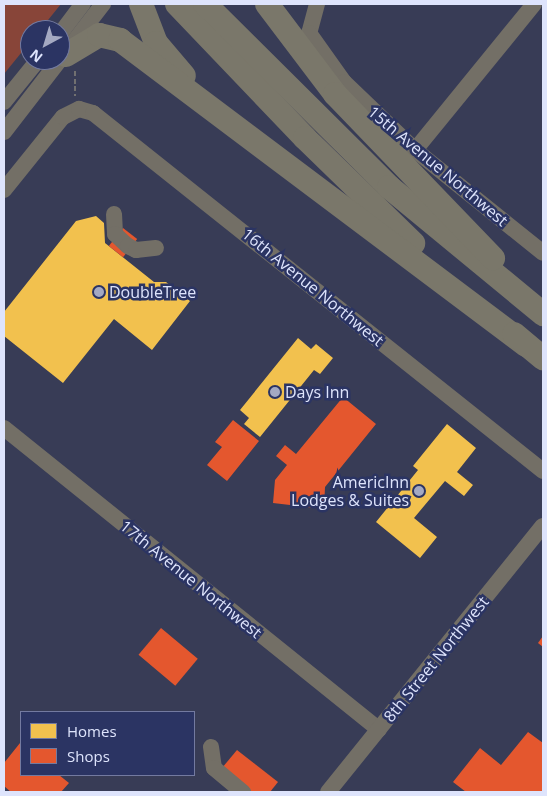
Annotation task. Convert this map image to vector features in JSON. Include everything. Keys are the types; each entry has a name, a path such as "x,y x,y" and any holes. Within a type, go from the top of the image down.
{"highway":[{"path":"141,4 156,43 210,105"},
{"path":"177,4 342,176 535,351"},
{"path":"205,4 382,180 543,314"},
{"path":"260,4 282,25"},
{"path":"267,4 335,94 543,309"},
{"path":"70,42 99,35 110,36 210,105 535,351"}],"street":[{"path":"70,30 83,4"},
{"path":"70,37 102,4"},
{"name":"15th Avenue Northwest","path":"316,4 308,23 325,60 415,150 543,253"},
{"path":"415,150 534,4"},
{"path":"4,102 30,70"},
{"path":"4,132 46,70"},
{"name":"16th Avenue Northwest","path":"4,190 63,117 79,109 100,117 543,471"},
{"path":"114,214 115,234 123,242 136,250 156,248"},
{"name":"17th Avenue Northwest","path":"4,428 379,730"},
{"name":"8th Street Northwest","path":"328,792 543,526"},
{"path":"211,747 214,768 243,792"}],"shaded area":[{"path":"4,4 61,4 48,20 20,20 20,54 4,74"}],"building: Homes":[{"name":"DoubleTree","path":"96,216 104,223 105,243 154,282 166,282 190,301 152,350 114,319 63,383 4,336 4,312 76,221"},
{"name":"Days Inn","path":"298,338 311,349 316,344 333,358 320,374 314,370 260,437 244,424 249,418 240,410"},
{"name":"AmericInn Lodges & Suites","path":"447,424 476,448 457,472 473,485 464,496 445,481 414,518 437,537 420,558 376,522 418,470 413,466"}],"building: Shops":[{"path":"123,228 137,239 123,257 109,246"},
{"path":"343,397 376,424 325,487 324,509 273,503 275,480 287,465 276,456 285,445 296,454"},
{"path":"233,420 259,441 227,481 207,465 222,447 215,442"},
{"path":"161,628 198,659 175,686 139,655"},
{"path":"543,636 543,647 538,643"},
{"path":"528,732 543,743 543,792 466,792 453,782 480,748 501,765"},
{"path":"20,743 20,776 60,776 69,783 61,792 11,792 4,786 4,763"},
{"path":"237,750 278,782 270,792 252,792 222,768"}],"place":[{"name":"DoubleTree","path":"99,292"},
{"name":"Days Inn","path":"275,392"},
{"name":"AmericInn Lodges & Suites","path":"419,491"}]}
